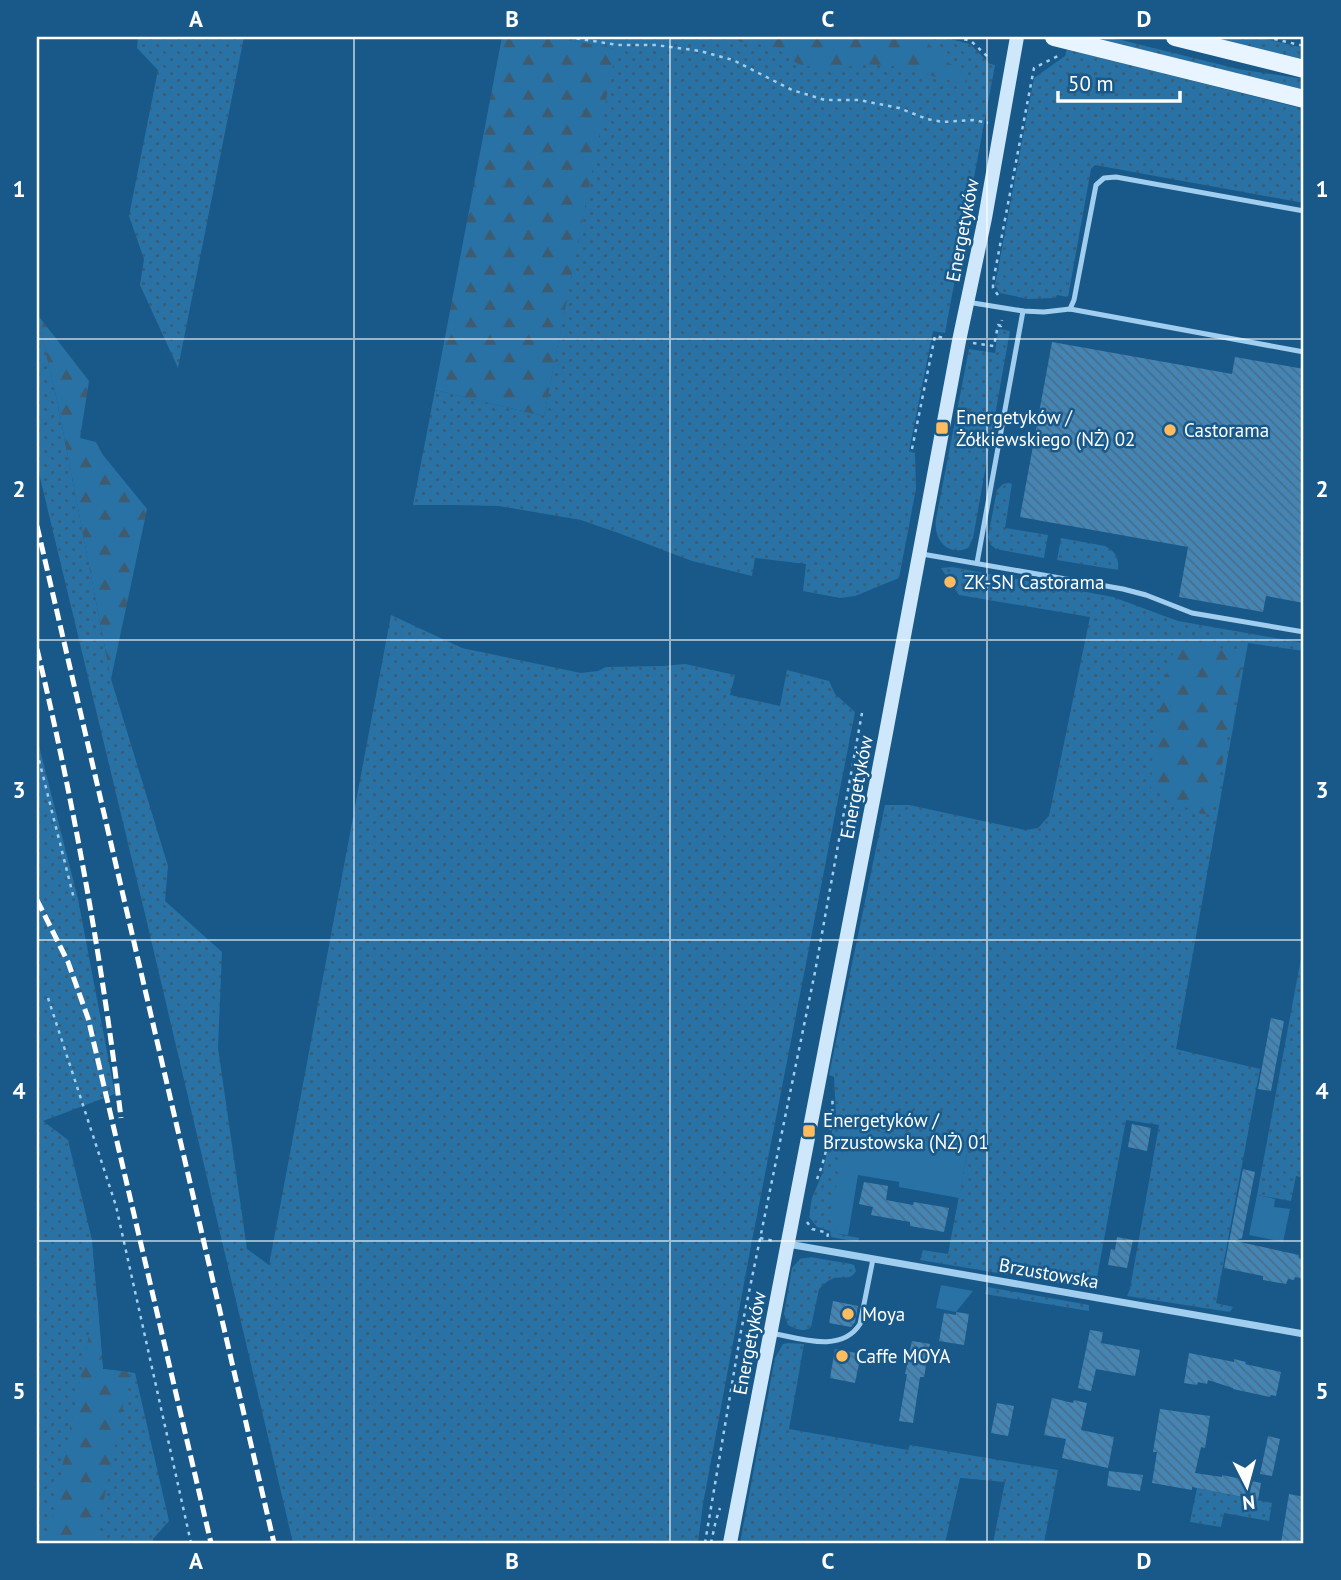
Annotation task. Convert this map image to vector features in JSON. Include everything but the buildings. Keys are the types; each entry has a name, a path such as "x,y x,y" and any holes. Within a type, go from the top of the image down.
{"main road":[{"name":"Energetyków","path":"730,1543 1017,37"},
{"path":"1054,37 1304,99"},
{"path":"1175,37 1304,69"}],"street":[{"name":"Brzustowska","path":"788,1244 1304,1334"}],"lane":[{"path":"1070,310 1096,185 1104,178 1116,177 1304,211"},
{"path":"968,302 1023,312 1070,310 1304,352"},
{"path":"977,563 1023,312"},
{"path":"919,554 1124,589 1192,613 1304,632"},
{"path":"771,1333 821,1342 840,1340 856,1331 860,1324 873,1259"}],"path":[{"path":"568,37 618,45 656,45 700,51 733,60 792,90 825,100 859,100 899,108 943,122 973,120 1002,126"},
{"path":"956,37 971,41 990,59"},
{"path":"1266,37 1304,46"},
{"path":"1034,68 1061,54"},
{"path":"705,1543 741,1331 815,972 862,713"},
{"path":"37,752 74,899"},
{"path":"48,998 116,1206 191,1543"},
{"path":"815,1182 824,1156 833,1102 832,1079 820,1076"},
{"path":"806,1218 812,1228 828,1233 825,1250"}],"green space":[{"path":"138,37 244,37 178,368 140,285 144,259 129,216 158,70 137,48"},
{"path":"502,37 552,37 616,49 544,416 435,390"},
{"path":"552,37 942,37 970,44 990,64 995,65 945,333 933,331 909,451 915,453 916,489 899,578 855,596 840,598 803,591 806,564 755,558 752,576 692,561 581,520 499,506 413,505 435,390 544,416 615,49"},
{"path":"729,37 918,37 944,59 967,73 967,85 893,66 860,64 833,70 801,65 775,46 741,42"},
{"path":"1092,37 1109,37 1238,69 1304,79 1304,90"},
{"path":"1210,37 1257,37 1304,48 1304,61"},
{"path":"1067,49 1304,109 1304,203 1095,165 1091,169 1068,297 1057,295 1055,298 1028,299 1000,293 995,285 1034,78 1065,56"},
{"path":"37,313 58,405 111,679 168,866 165,901 222,952 218,1048 247,1249 269,1265 391,615 462,648 581,673 606,667 685,664 735,675 730,695 780,706 787,670 829,681 835,694 855,712 750,1251 698,1543 293,1543 37,465"},
{"path":"37,314 89,381 80,438 96,442 103,455 147,509 111,679 58,405"},
{"path":"1000,329 1010,331 973,538 968,548 954,550 939,539 936,519 969,349 995,353"},
{"path":"1003,484 1012,484 1005,528 1048,535 1044,558 996,549 990,544 988,537 997,490"},
{"path":"1061,538 1105,546 1116,556 1118,570 1057,560"},
{"path":"952,567 1113,597 1178,621 1304,643 1304,651 1248,643 1176,1049 1260,1069 1216,1303 1233,1307 1230,1312 1127,1296 1159,1125 1126,1120 1093,1289 920,1260 923,1250 948,1254 968,1148 848,1126 838,1234 859,1238 858,1242 831,1237 830,1231 817,1227 809,1217 836,1115 834,1077 829,1075 885,805 909,805 1025,830 1038,828 1049,816 1090,617 959,595 941,568"},
{"path":"1177,640 1244,653 1212,815 1197,813 1151,789 1153,744 1165,679"},
{"path":"37,738 78,899 115,1094 43,1121 68,1140 92,1240 103,1369 135,1373 169,1521 153,1539 153,1543 37,1543"},
{"path":"1304,942 1304,1178 1296,1176 1291,1201 1257,1195"},
{"path":"848,1126 968,1148 959,1198 899,1187 899,1182 858,1175 848,1235 838,1234 830,1218"},
{"path":"1257,1195 1275,1199 1274,1207 1290,1209 1283,1242 1249,1235"},
{"path":"810,1257 851,1264 856,1271 849,1277 832,1279 819,1289 811,1327 800,1330 788,1325 784,1314 792,1268 800,1259"},
{"path":"941,1285 973,1291 956,1312 936,1308"},
{"path":"987,1287 1089,1305 1089,1311 985,1294"},
{"path":"97,1295 103,1369 130,1372 95,1543 47,1543"},
{"path":"783,1344 804,1344 789,1429 908,1450 910,1445 1058,1470 1044,1543 993,1543 1005,1482 960,1478 945,1543 740,1543 775,1358"},
{"path":"1197,1488 1272,1503 1269,1521 1224,1513 1221,1527 1190,1522"}],"railway":[{"path":"37,526 274,1543"},
{"path":"37,649 86,882 121,1118"},
{"path":"37,900 68,962 88,1018 211,1543"}],"place":[{"name":"Energetyków / Żółkiewskiego (NŻ) 02","path":"942,428"},
{"name":"Castorama","path":"1170,430"},
{"name":"ZK-SN Castorama","path":"950,582"},
{"name":"Energetyków / Brzustowska (NŻ) 01","path":"809,1131"},
{"name":"Moya","path":"848,1314"},
{"name":"Caffe MOYA","path":"842,1356"}]}
